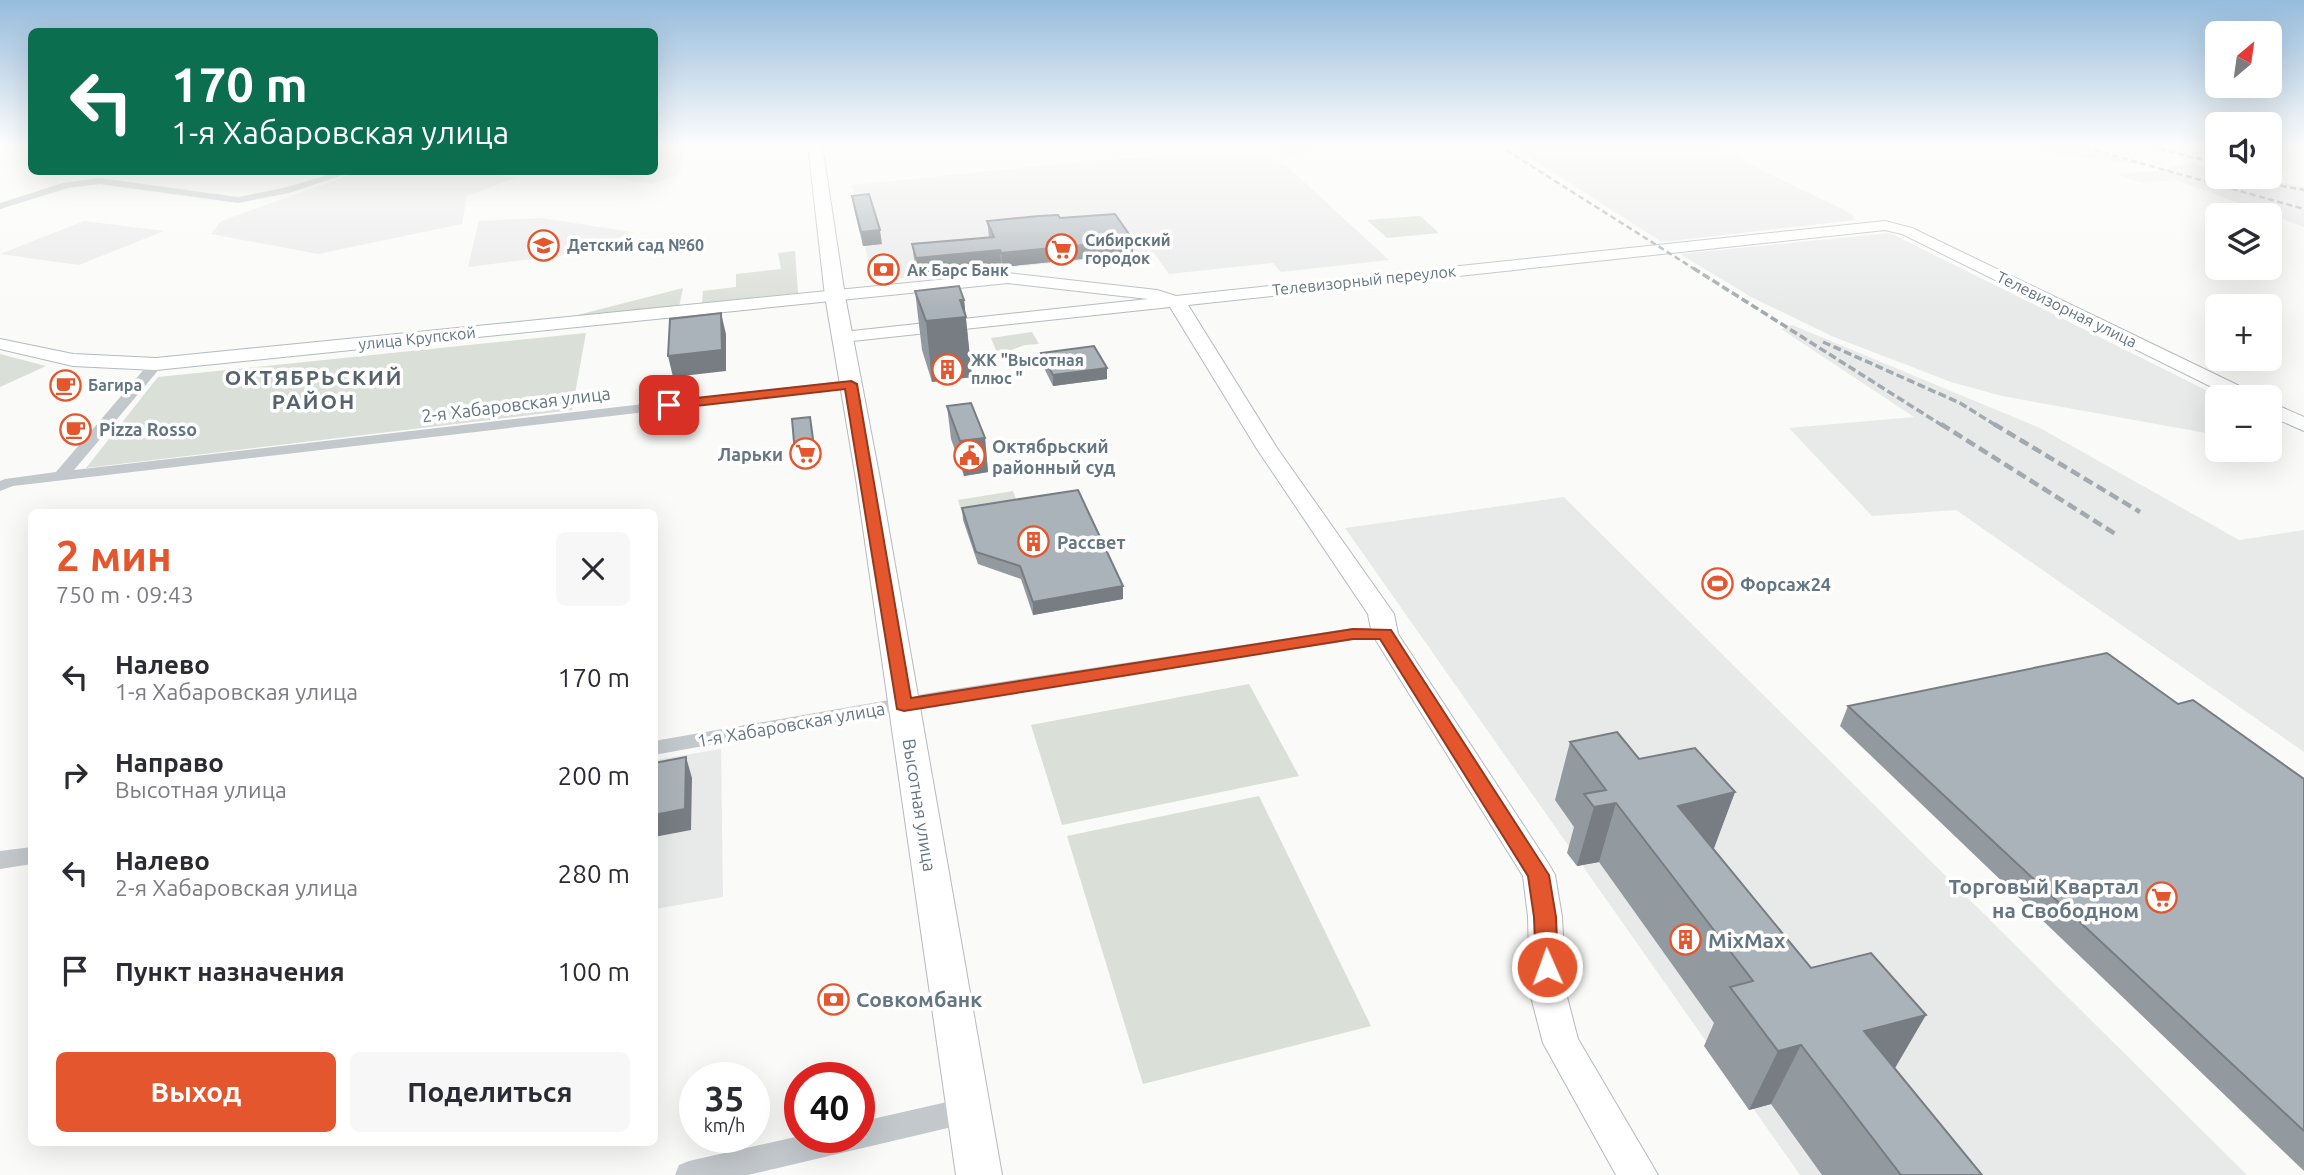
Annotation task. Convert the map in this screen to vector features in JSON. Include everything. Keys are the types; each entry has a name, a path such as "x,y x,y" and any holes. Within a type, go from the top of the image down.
{"main road":[{"name":"Высотная улица","path":"823,200 835,296 979,1175"}],"street":[{"name":"Телевизорный переулок","path":"843,337 1885,225"},
{"name":"Телевизорная улица","path":"1885,225 1908,231 2222,385"},
{"path":"832,267 850,280 875,286 902,287 1008,278 1071,283 1157,295 1174,301 1183,310 1283,471 1381,614 1385,634 1539,875 1545,917 1548,993 1562,1043 1637,1175"},
{"name":"улица Крупской","path":"0,344 73,360 156,364 902,287"},
{"path":"61,477 156,364"},
{"name":"2-я Хабаровская улица","path":"0,486 10,482 851,384"},
{"path":"2282,414 2304,425"},
{"name":"1-я Хабаровская улица","path":"658,747 904,705 1353,634 1385,634"},
{"path":"0,860 28,856"},
{"path":"875,1131 969,1110"},
{"path":"690,1175 785,1153"}],"shaded area":[{"path":"280,200 466,200 462,224 318,254 211,234 221,221"},
{"path":"855,200 1324,200 1389,260 1281,272 1273,263 1169,274 1154,253 884,280 872,278"},
{"path":"1596,200 1823,200 1852,214 1855,220 1662,242"},
{"path":"2230,200 2304,200 2304,227 2282,219 2282,203 2239,203"},
{"path":"1420,216 1439,233 1387,238 1367,220"},
{"name":"Детский сад №60","path":"542,218 631,232 614,240 614,249 468,267 479,221"},
{"path":"84,221 164,231 79,265 0,254"},
{"path":"1890,233 2205,390 2205,433 2002,396 1951,382 1834,337 1751,297 1680,254"},
{"path":"795,251 798,293 702,303 703,291 736,287 736,274 781,269 778,253"},
{"path":"683,288 679,307 566,318"},
{"path":"1792,325 2040,428 2239,540 2304,530 2304,752 1956,510 1872,516 1789,428 1914,417 1781,329"},
{"path":"1032,332 1039,344 1025,345 998,355 991,338"},
{"path":"586,333 572,410 86,468 158,377"},
{"path":"0,354 46,366 0,387"},
{"path":"1013,491 1019,507 963,516 958,500"},
{"path":"1564,497 2247,1175 1800,1175 1345,528"},
{"path":"1249,684 1299,776 1062,825 1031,725"},
{"path":"721,749 723,897 658,908 658,760"},
{"path":"1259,796 1371,1026 1143,1084 1067,836"}],"building":[{"path":"853,200 871,200 880,230 861,232"},
{"path":"1115,214 1133,240 916,258 912,244 994,237 987,221 1039,216 1058,215 1060,218"},
{"path":"959,286 964,300 960,300 966,317 926,321 915,291"},
{"path":"721,313 722,350 668,356 670,319"},
{"path":"1094,346 1107,368 1053,375 1041,353"},
{"path":"971,403 985,438 960,441 947,406"},
{"path":"810,417 813,439 794,442 792,419"},
{"name":"Рассвет","path":"1078,490 1123,586 1033,602 1020,566 976,552 962,508"},
{"name":"Торговый Квартал на Свободном","path":"2107,653 2178,704 2193,700 2304,779 2304,1131 1848,706"},
{"path":"1617,732 1639,759 1695,748 1735,792 1678,806 1811,968 1871,953 1926,1015 1864,1031 1982,1175 1901,1175 1801,1045 1778,1051 1730,987 1753,981 1616,803 1594,807 1584,794 1606,790 1570,742"},
{"path":"686,757 685,809 658,814 658,762"}],"railway":[{"path":"1585,200 1696,270"},
{"path":"2271,200 2304,209"},
{"path":"1693,268 1943,426"},
{"path":"1823,342 1960,403 1997,426"},
{"path":"1941,424 2117,535"},
{"path":"1994,424 2140,512"}],"place":[{"name":"Детский сад №60","path":"544,245"},
{"name":"Сибирский городок","path":"1062,249"},
{"name":"Ак Барс Банк","path":"884,270"},
{"name":"ЖК \"Высотная плюс \"","path":"948,369"},
{"name":"Багира","path":"65,385"},
{"name":"Pizza Rosso","path":"76,429"},
{"name":"Ларьки","path":"806,454"},
{"name":"Октябрьский районный суд","path":"969,456"},
{"name":"Рассвет","path":"1034,542"},
{"name":"Форсаж24","path":"1717,584"},
{"name":"Торговый Квартал на Свободном","path":"2162,898"},
{"name":"MixMax","path":"1685,940"},
{"name":"Совкомбанк","path":"833,999"}],"district":[{"name":"ОКТЯБРЬСКИЙ РАЙОН","path":"314,389"}],"route":[{"path":"669,405 851,384 904,705 941,697 1353,634 1385,634 1484,793 1539,875 1545,917 1547,967"}]}
